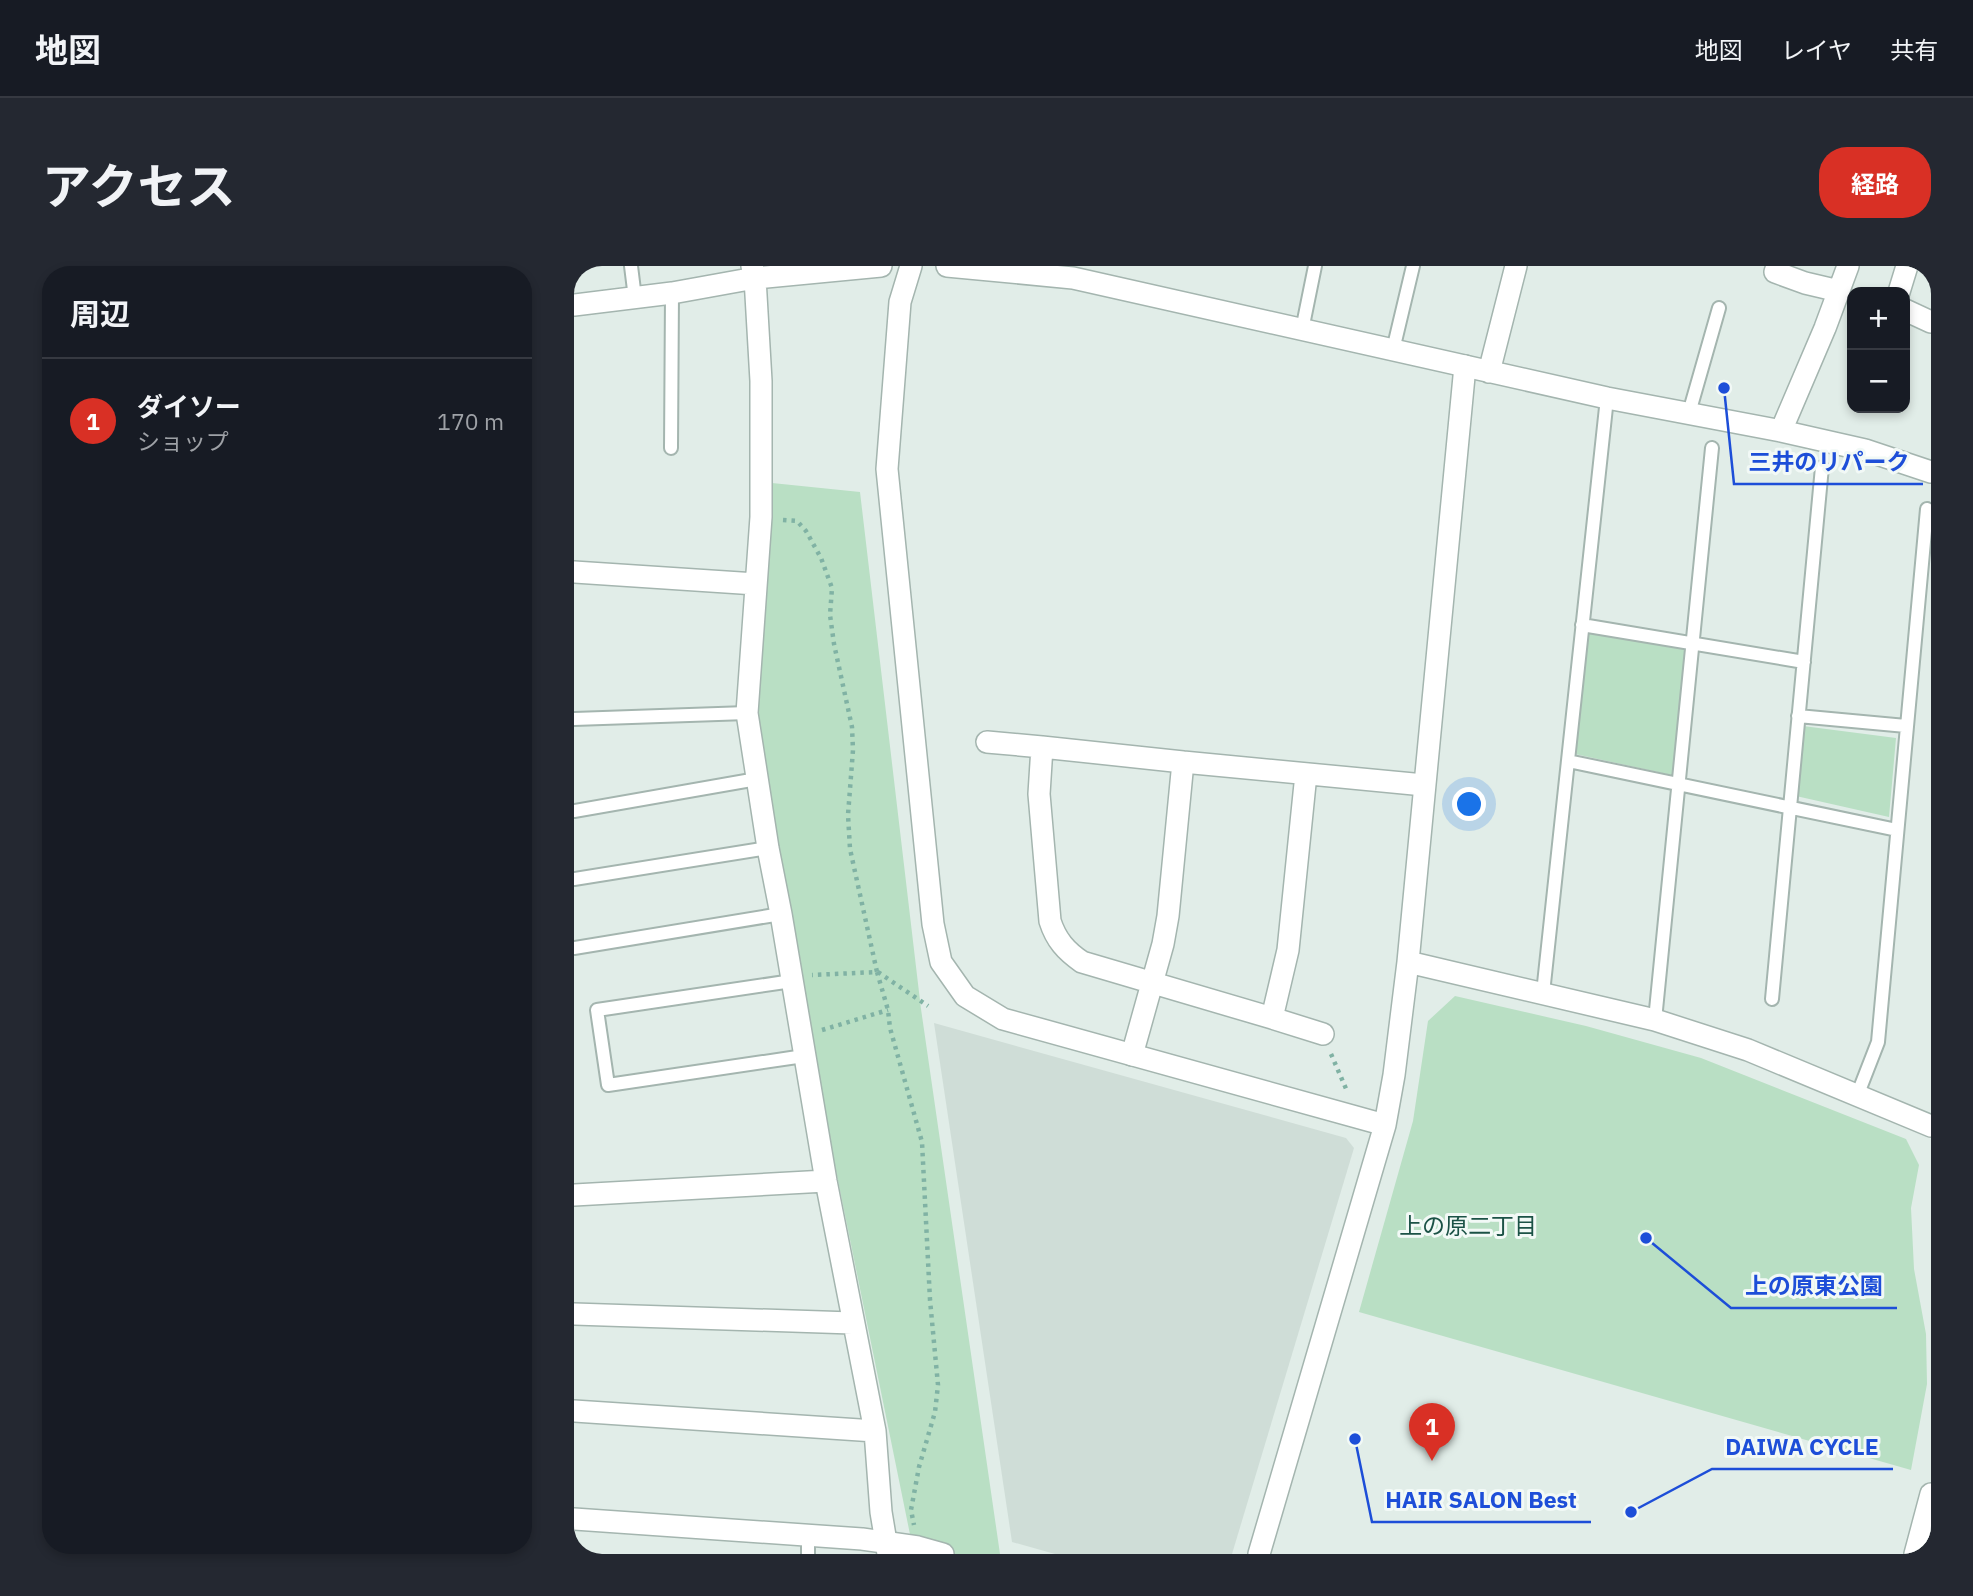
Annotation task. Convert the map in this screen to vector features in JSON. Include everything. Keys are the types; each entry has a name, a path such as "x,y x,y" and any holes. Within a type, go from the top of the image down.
{"street":[{"path":"574,305 672,293 754,272 881,266"},
{"path":"911,266 900,302 887,469 933,924 941,962 965,996 1003,1019 1385,1125"},
{"path":"947,266 1000,268 1073,278 1607,398 1781,430 1865,450 1931,472"},
{"path":"1489,372 1517,266"},
{"path":"1777,266 1775,272 1839,291"},
{"path":"1781,430 1848,266"},
{"path":"1901,287 1907,266"},
{"path":"754,272 761,381 761,517 747,713 768,848 782,914 802,978 804,1056 852,1323 875,1431 886,1548"},
{"path":"1910,312 1931,321"},
{"path":"1259,1554 1385,1125 1394,1075 1408,962 1465,366"},
{"path":"574,572 756,584"},
{"path":"987,742 1424,785"},
{"path":"1042,747 1039,794 1050,921 1061,944 1082,962 1323,1034"},
{"path":"1132,1055 1168,916 1183,762"},
{"path":"1272,1018 1288,950 1306,774"},
{"path":"1408,962 1655,1020 1748,1050 1931,1126"},
{"path":"574,1195 826,1181"},
{"path":"574,1314 852,1323"},
{"path":"574,1411 875,1431"},
{"path":"1914,1554 1931,1494"},
{"path":"574,1519 808,1545 886,1548 943,1554"}],"lane":[{"path":"631,266 635,298"},
{"path":"1302,330 1315,266"},
{"path":"1393,350 1413,266"},
{"path":"671,448 672,293"},
{"path":"1689,413 1720,308"},
{"path":"1543,993 1607,398"},
{"path":"1655,1020 1712,448"},
{"path":"1772,999 1822,467"},
{"path":"1857,1096 1878,1042 1927,509"},
{"path":"1582,625 1804,662"},
{"path":"574,719 747,713"},
{"path":"1798,716 1906,726"},
{"path":"1568,761 1897,830"},
{"path":"574,811 757,779"},
{"path":"574,879 768,848"},
{"path":"574,948 782,914"},
{"path":"802,978 597,1010 608,1084 804,1056"}],"path":[{"path":"761,517 797,521 806,531 821,558 832,588 834,644 852,727 848,815 850,849 868,941 922,1142 930,1300 938,1385 935,1412 919,1467 911,1510 914,1525"},
{"path":"802,978 877,972 928,1006"},
{"path":"821,1030 888,1010"},
{"path":"1323,1034 1350,1099"}],"shaded area":[{"path":"934,1023 1346,1138 1354,1148 1232,1554 1055,1554 1012,1542"}],"green space":[{"path":"772,483 860,492 921,1009 1000,1554 914,1554 798,984 756,714"},
{"path":"1588,632 1690,646 1676,776 1575,754"},
{"path":"1803,726 1896,738 1889,817 1796,796"},
{"path":"1455,996 1586,1026 1701,1058 1906,1139 1919,1165 1911,1208 1914,1269 1926,1334 1927,1384 1911,1470 1359,1312 1413,1121 1428,1021"}],"place":[{"name":"三井のリパーク","path":"1724,388"},
{"name":"上の原東公園","path":"1646,1238"},
{"name":"HAIR SALON Best","path":"1355,1439"},
{"name":"ダイソー","path":"1432,1461"},
{"name":"DAIWA CYCLE","path":"1631,1512"}],"district":[{"name":"上の原二丁目","path":"1468,1226"}]}
